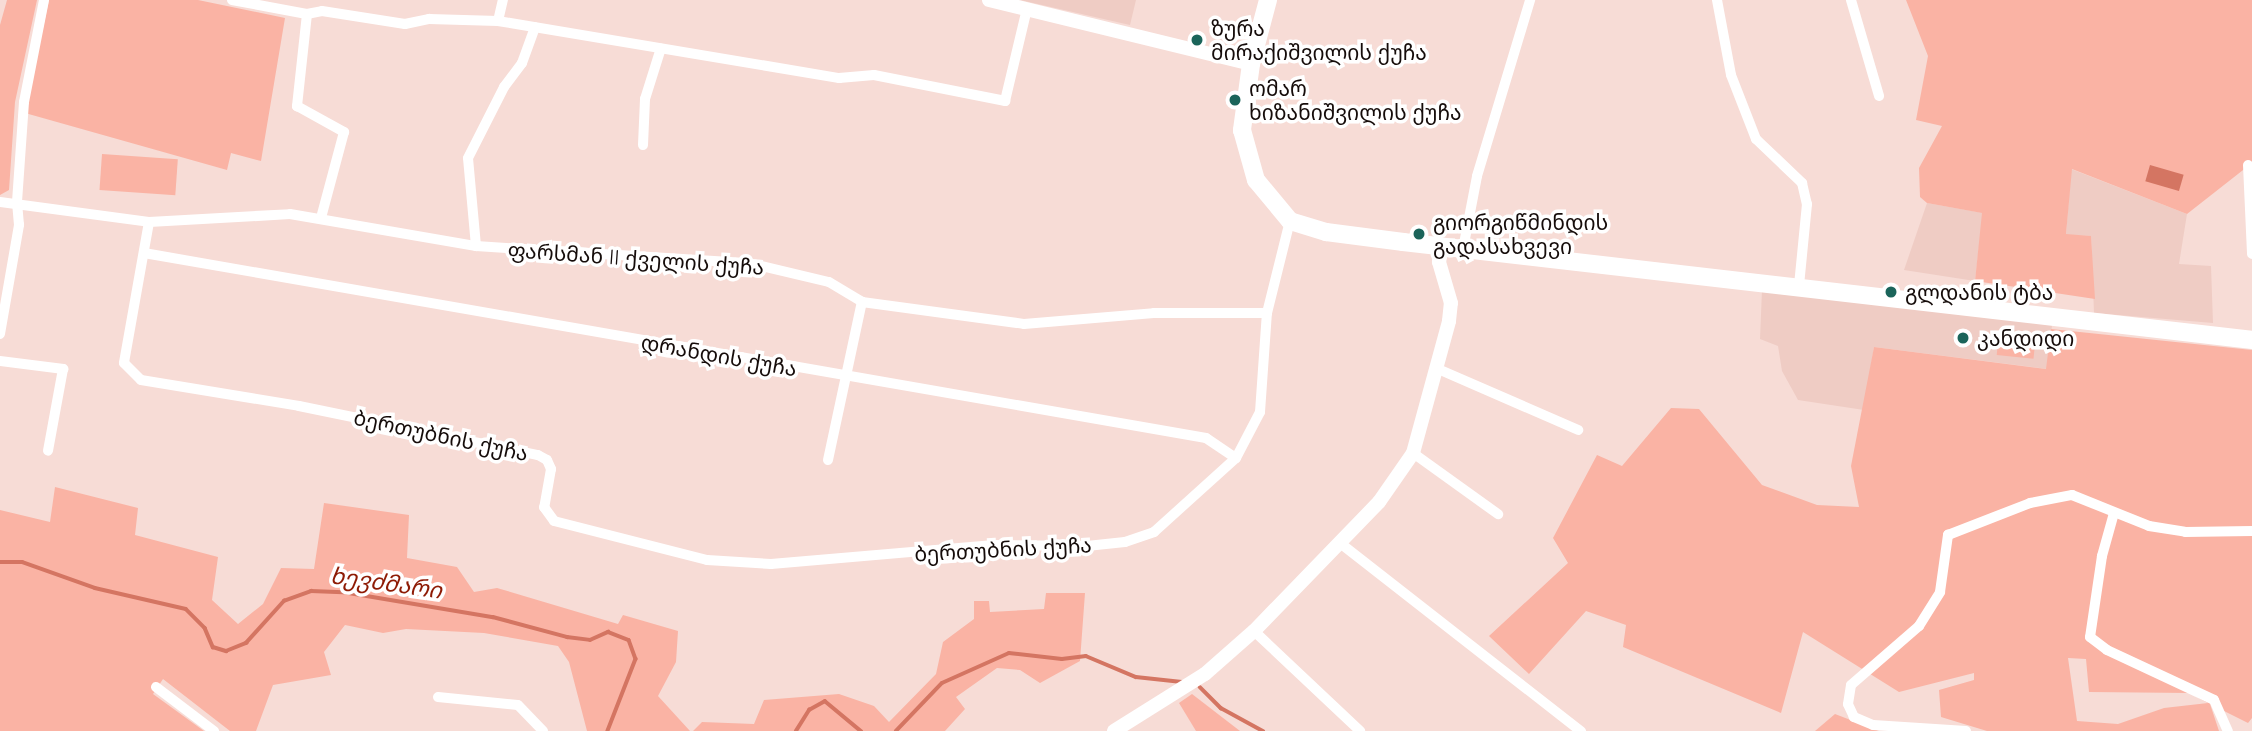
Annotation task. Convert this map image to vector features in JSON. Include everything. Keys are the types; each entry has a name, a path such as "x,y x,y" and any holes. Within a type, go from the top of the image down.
{"main road":[{"path":"1268,0 1251,64 1242,130 1247,156 1272,204 1290,221 1326,232 1442,247 2252,340"}],"street":[{"path":"0,334 19,225 16,202 24,102 44,0"},
{"path":"232,0 306,14 323,11 405,24 429,19 498,21 839,78 874,75 1004,101 1027,9"},
{"path":"498,21 503,0"},
{"path":"989,0 1251,64"},
{"path":"1463,249 1477,176 1530,0"},
{"path":"1717,0 1731,75 1756,139 1802,183 1807,204 1799,286"},
{"path":"1851,0 1879,96"},
{"path":"306,14 297,106 344,132 321,218"},
{"path":"476,246 468,158 504,87 522,63 535,27"},
{"path":"643,145 645,99 661,48"},
{"path":"2248,165 2252,254"},
{"name":"ფარსმან II ქველის ქუჩა","path":"0,202 16,202 149,222 290,214 476,246 750,263 828,282 862,302 1024,324 1153,313 1267,313"},
{"path":"1236,458 1260,412 1267,313 1290,221"},
{"name":"ბერთუბნის ქუჩა","path":"149,222 124,363 141,380 299,406 538,455 547,460 551,469 544,507 554,521 707,559 771,564 994,545 1125,542 1154,532 1236,458"},
{"path":"1114,731 1205,674 1254,631 1379,502 1413,453 1438,369 1451,303 1441,273 1442,247"},
{"name":"დრანდის ქუჩა","path":"144,253 845,378 1206,439 1236,458"},
{"path":"828,460 862,302"},
{"path":"0,361 63,369 48,451"},
{"path":"1438,369 1578,430"},
{"path":"1413,453 1498,514"},
{"path":"1966,731 1873,725 1854,717 1848,704 1852,685 1919,626 1940,592 1948,535 2030,503 2073,495 2149,526 2185,532 2252,531"},
{"path":"2114,513 2102,556 2090,637 2107,650 2214,700 2228,731"},
{"path":"1340,543 1581,731"},
{"path":"1254,631 1360,731"},
{"path":"156,687 214,731"},
{"path":"438,697 518,705 543,731"}],"shaded area":[{"path":"7,0 37,0 15,102 9,190 0,195 0,25"},
{"path":"49,0 198,0 285,18 261,161 231,153 227,170 25,113"},
{"path":"1020,0 1136,0 1130,25"},
{"path":"1906,0 2252,0 2252,163 2187,214 2072,169 2066,234 2091,236 2095,299 1975,281 1982,213 1927,203 1920,197 1919,168 1942,126 1916,120 1928,56"},
{"path":"102,154 178,159 175,195 99,190"},
{"path":"2150,165 2184,175 2179,191 2145,181"},
{"path":"2071,169 2187,214 2179,264 2211,266 2213,323 2094,313 2091,236 2066,235"},
{"path":"1927,203 1983,213 1975,281 1904,270"},
{"path":"1762,290 2052,325 2047,369 1874,347 1864,410 1798,400 1782,371 1778,346 1760,339"},
{"path":"2051,329 2252,350 2252,718 2248,723 2210,704 2219,731 1987,731 1941,717 1939,690 1974,680 1974,673 1899,692 1803,632 1781,713 1623,647 1626,625 1586,611 1529,674 1489,636 1568,563 1553,538 1597,455 1622,466 1671,408 1699,409 1762,485 1817,505 1859,507 1851,466 1874,347 2046,369","holes":["2068,658 2086,659 2089,692 2189,693 2208,703 2164,708 2118,724 2077,721"]},
{"path":"1999,333 2036,337 2033,359 1997,355"},
{"path":"55,487 138,508 135,535 218,557 212,600 238,624 263,604 281,568 314,569 324,503 409,515 407,558 457,567 474,592 497,588 618,624 623,615 678,631 676,662 658,696 690,731 587,731 569,662 558,646 484,633 406,629 383,633 345,625 324,652 331,675 273,685 256,731 230,731 163,679 153,694 204,731 0,731 0,510 50,522"},
{"path":"1046,593 1085,593 1080,661 1040,683 1020,670 997,668 956,697 965,709 945,731 693,731 702,722 754,724 764,700 839,694 874,706 889,722 936,674 943,642 974,619 974,601 989,601 990,612 1044,609"},
{"path":"1192,694 1240,731 1196,731 1179,703"},
{"path":"1835,714 1879,731 1815,731"}],"waterway":[{"name":"ხევძმარი","path":"0,562 22,562 95,588 186,609 205,628 213,647 226,651 246,643 284,601 311,591 343,592 493,617 567,637 590,640 608,632 629,640 636,659 608,731"},
{"name":"ხევძმარი","path":"896,731 942,683 1009,653 1062,659 1086,656 1136,677 1182,682"},
{"name":"ხევძმარი","path":"1200,687 1221,708 1263,731"},
{"name":"ხევძმარი","path":"796,731 809,710 825,701 861,731"}],"place":[{"name":"ზურა მირაქიშვილის ქუჩა","path":"1197,40"},
{"name":"ომარ ხიზანიშვილის ქუჩა","path":"1235,100"},
{"name":"გიორგიწმინდის გადასახვევი","path":"1419,234"},
{"name":"გლდანის ტბა","path":"1891,292"},
{"name":"კანდიდი","path":"1963,338"}]}
